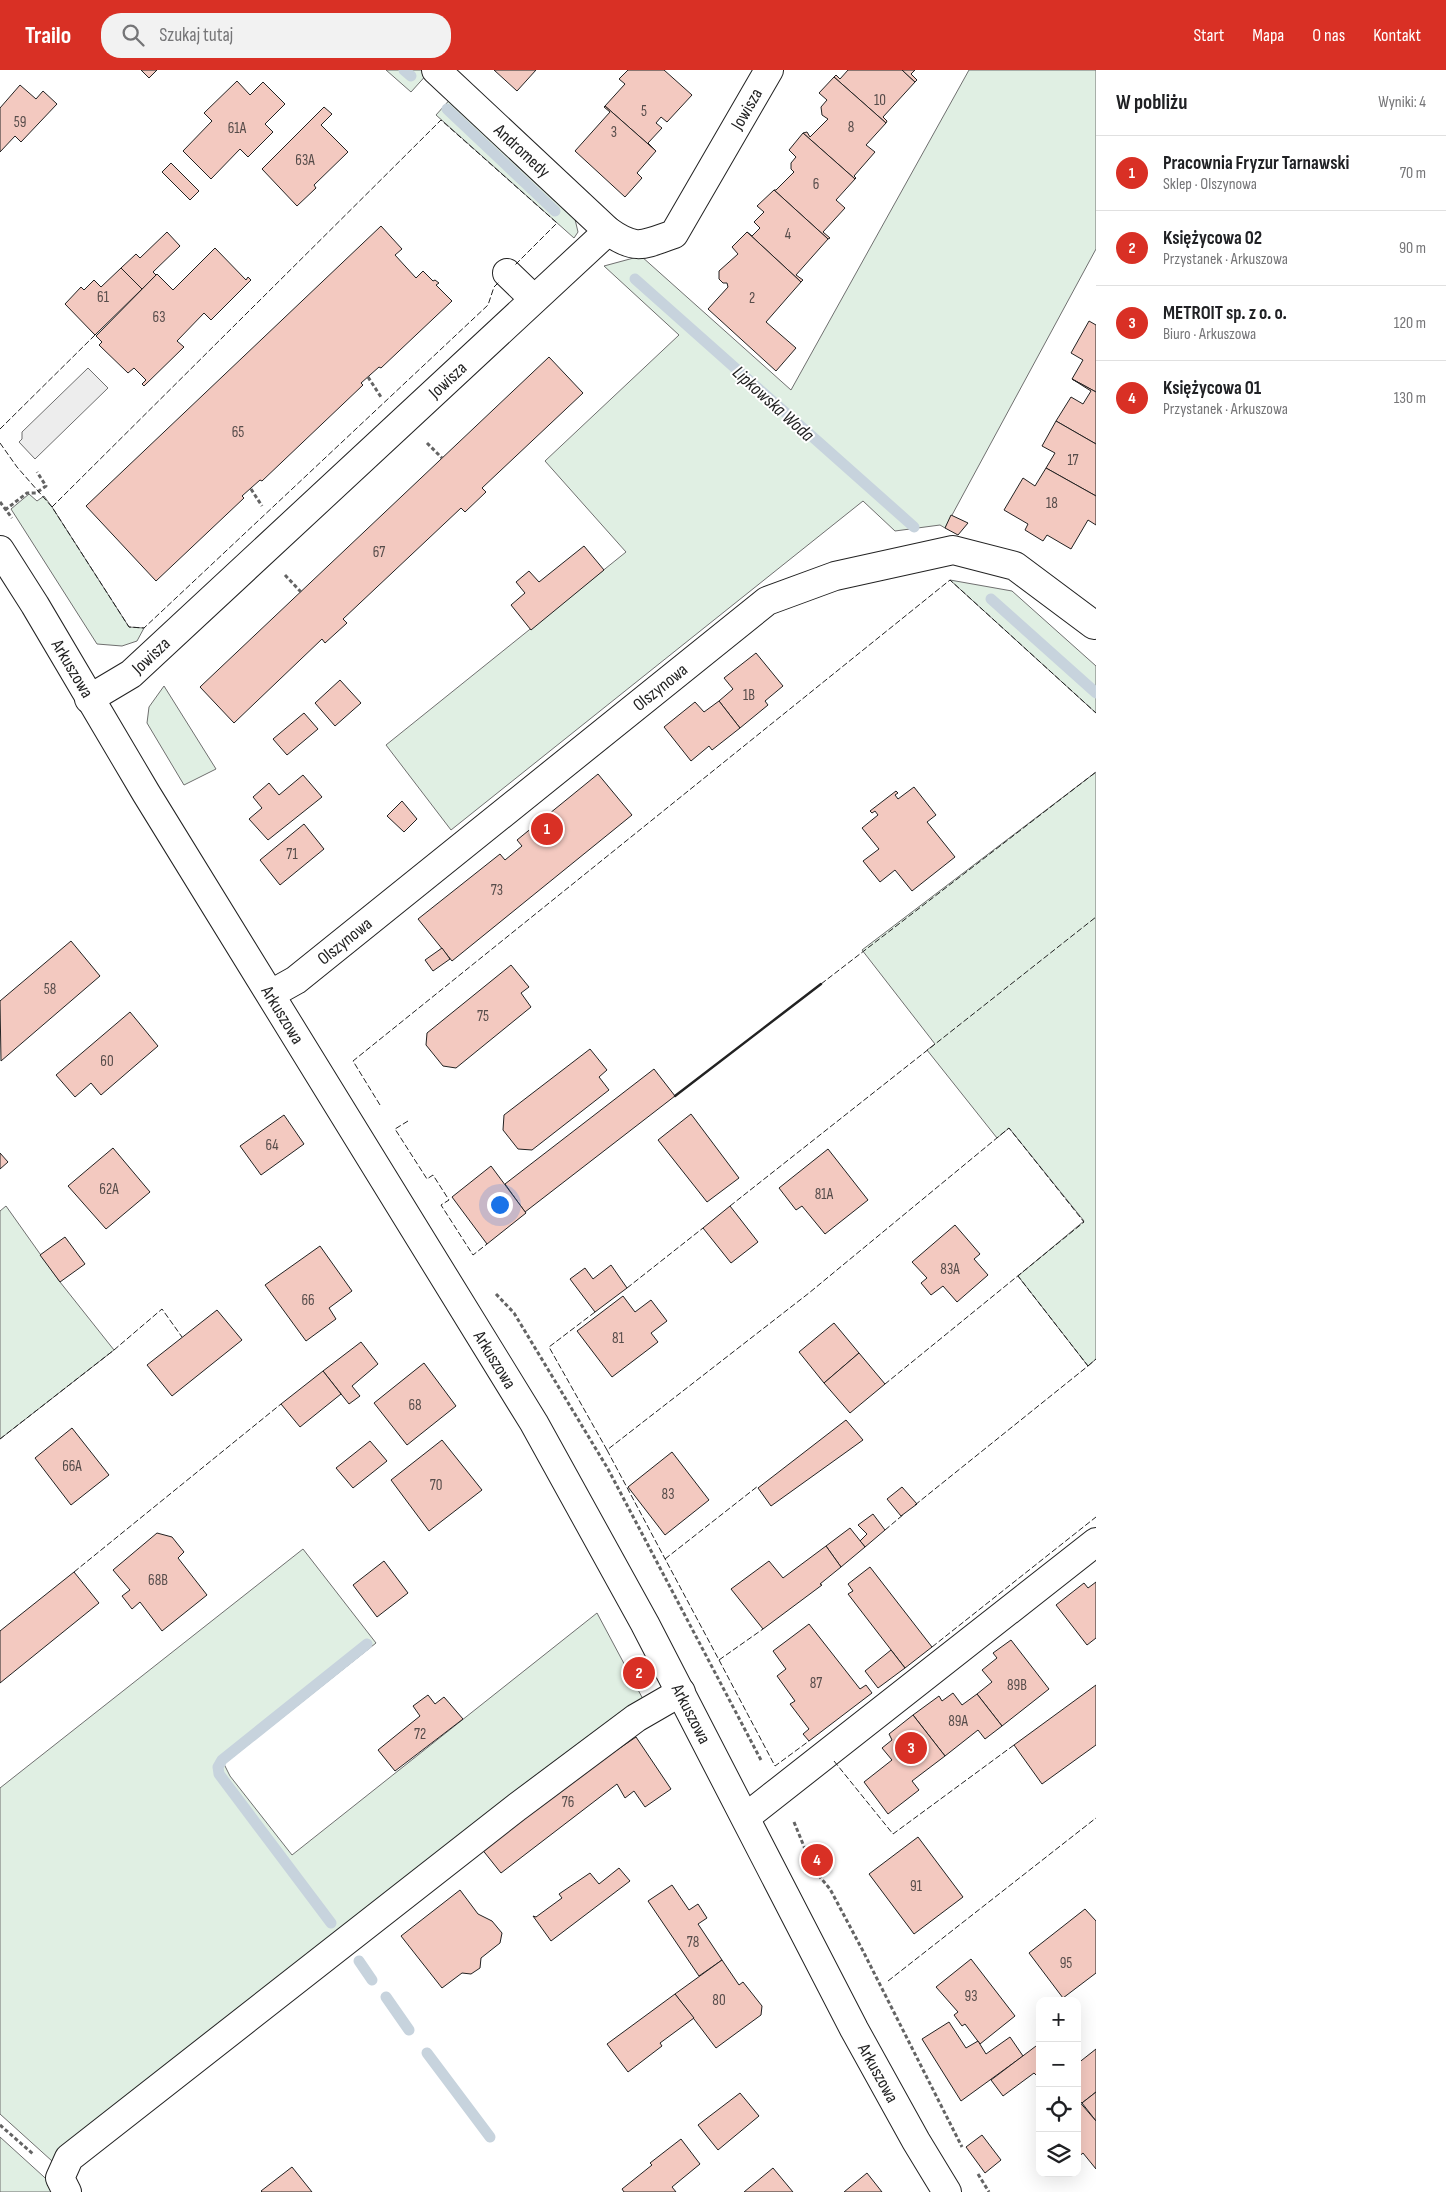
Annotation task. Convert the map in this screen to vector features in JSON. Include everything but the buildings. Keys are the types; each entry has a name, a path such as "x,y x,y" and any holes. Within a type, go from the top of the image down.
{"street":[{"name":"Andromedy","path":"436,70 608,231"},
{"name":"Jowisza","path":"89,698 131,674 608,231 624,242 644,245 674,234 769,70"},
{"path":"507,273 534,299"},
{"name":"Arkuszowa","path":"0,550 36,605 89,698 534,1423 680,1692 854,2029 916,2141 947,2192"},
{"name":"Olszynowa","path":"271,994 304,974 767,601 835,576 953,550 1015,566 1094,625 1096,623"},
{"path":"746,1817 1096,1542"},
{"path":"64,2185 69,2158 509,1813 636,1718 680,1692"}],"path":[{"path":"368,378 385,402"},
{"path":"426,441 442,458"},
{"path":"5,510 27,493 36,493 46,486 37,472"},
{"path":"251,489 267,513"},
{"path":"280,569 301,592"},
{"path":"0,2125 64,2185"}],"green space":[{"path":"386,70 426,70 429,72 411,92"},
{"path":"969,70 1096,70 1096,249 945,528 940,525 895,531 863,501 451,830 386,745 626,552 545,461 679,335 604,266 641,256 791,390"},
{"path":"453,96 574,215 578,232 574,238 436,115"},
{"path":"29,494 37,501 44,496 129,627 144,628 137,641 122,646 97,644 11,509"},
{"path":"950,580 1012,591 1096,666 1096,713"},
{"path":"164,686 216,769 184,785 147,723 149,707"},
{"path":"1096,772 1096,1359 1088,1366 1018,1276 1084,1221 1009,1128 997,1138 927,1050 935,1044 862,950"},
{"path":"6,1206 60,1282 114,1350 0,1439 0,1211"},
{"path":"303,1549 376,1643 224,1764 230,1776 292,1855 597,1613 644,1701 612,1722 52,2161 0,2114 0,1788"},
{"path":"0,2137 54,2186 56,2192 0,2192"}],"shaded area":[{"path":"88,368 108,388 35,459 19,442 22,439 22,432"}],"waterway":[{"name":"Lipkowska Woda","path":"404,70 411,76"},
{"name":"Lipkowska Woda","path":"447,109 555,211"},
{"name":"Lipkowska Woda","path":"635,279 914,527"},
{"name":"Lipkowska Woda","path":"991,599 1096,693"},
{"path":"331,1923 219,1774 218,1767 222,1760 367,1644"},
{"path":"359,1961 372,1980"},
{"path":"386,1997 409,2030"},
{"path":"427,2053 490,2137"}],"fence":[{"path":"52,507 441,120 557,223 514,266"},
{"path":"0,443 17,467 52,507 129,627 144,628 488,305 494,287 500,281"},
{"path":"0,429 95,335"},
{"path":"380,1105 353,1061 950,580 1096,713"},
{"path":"821,984 1096,772"},
{"path":"730,1206 1096,917"},
{"path":"408,1121 395,1129 427,1179 433,1175 449,1200 441,1205 473,1255 487,1244"},
{"path":"595,1312 549,1347 607,1450 809,1293 1009,1128 1084,1222 885,1384"},
{"path":"627,1288 703,1228"},
{"path":"915,1505 1088,1366 1018,1276"},
{"path":"0,1439 114,1350 162,1309 182,1337"},
{"path":"1088,1366 1096,1359"},
{"path":"74,1572 281,1404"},
{"path":"607,1450 719,1660 763,1629"},
{"path":"665,1559 758,1486"},
{"path":"885,1530 904,1514"},
{"path":"932,1647 1096,1517"},
{"path":"719,1660 775,1766 809,1741"},
{"path":"834,1761 893,1834 1014,1745"},
{"path":"888,1981 1096,1818"}],"wall":[{"path":"675,1096 821,984"}],"place":[{"name":"Pracownia Fryzur Tarnawski","path":"547,829"},
{"name":"Księżycowa 02","path":"639,1673"},
{"name":"METROIT sp. z o. o.","path":"911,1748"},
{"name":"Księżycowa 01","path":"817,1860"}]}
